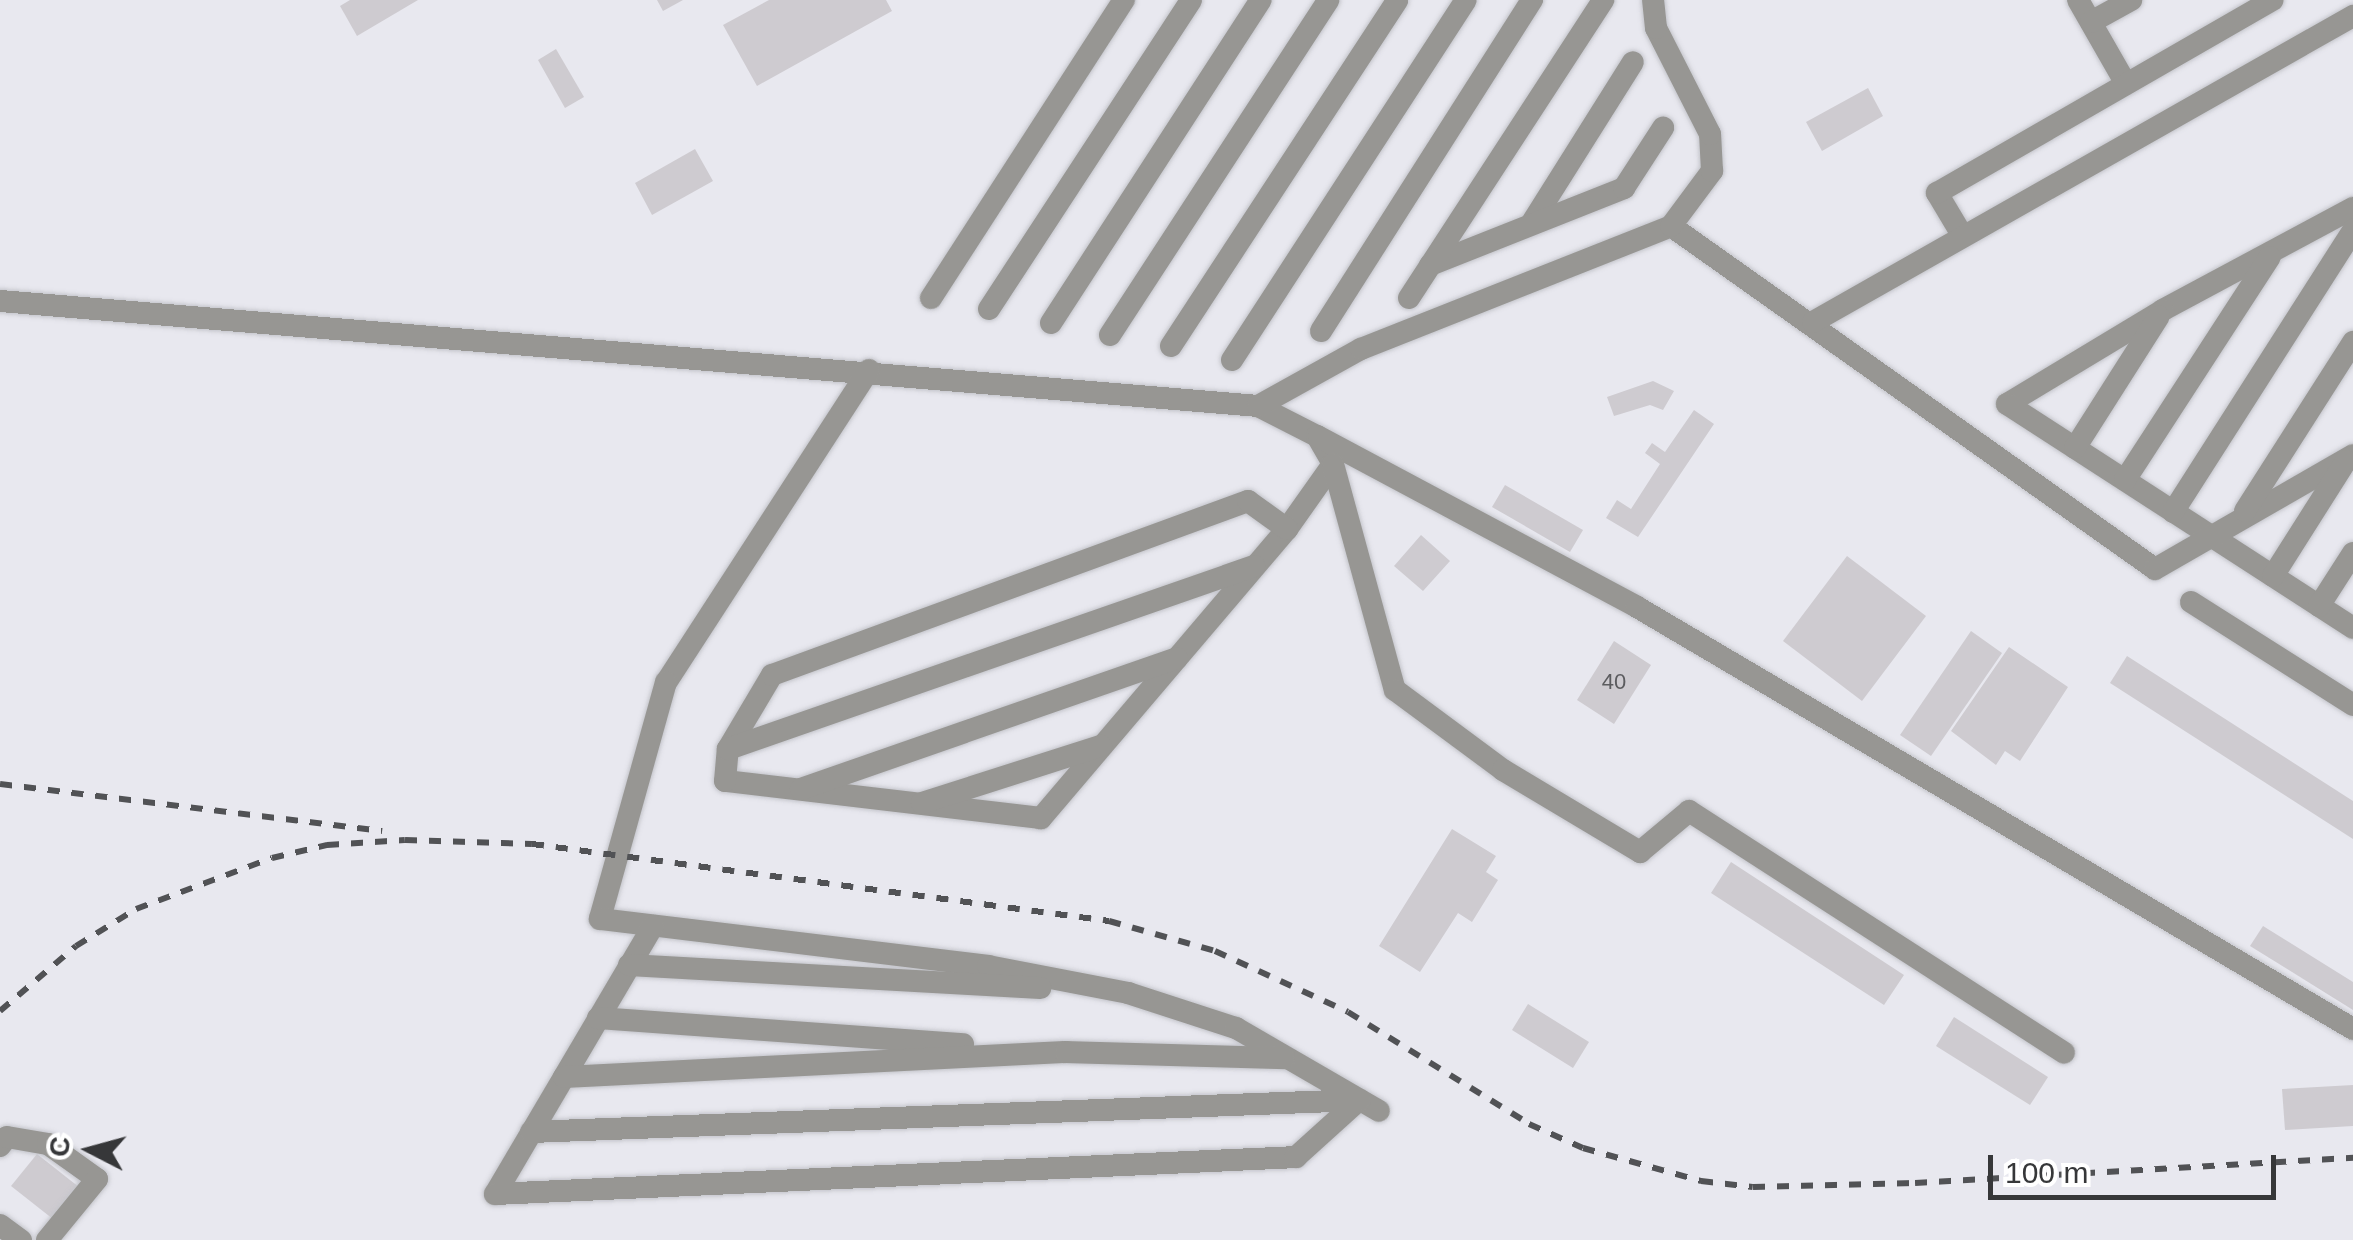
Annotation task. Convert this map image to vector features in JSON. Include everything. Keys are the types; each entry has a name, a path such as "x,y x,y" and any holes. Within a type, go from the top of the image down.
{"street":[{"path":"930,298 1124,0"},
{"path":"989,310 1192,0"},
{"path":"1051,323 1261,0"},
{"path":"1110,335 1328,0"},
{"path":"1171,346 1397,0"},
{"path":"1232,360 1466,0"},
{"path":"1320,331 1532,0"},
{"path":"1408,298 1602,0"},
{"path":"1258,406 1361,349 1671,226 1712,170 1710,134 1656,28 1653,0"},
{"path":"2078,0 2124,82"},
{"path":"2090,22 2131,0"},
{"path":"1962,236 1937,193 2272,0"},
{"path":"1813,322 2353,16"},
{"path":"1531,224 1633,62"},
{"path":"1430,264 1624,188 1664,128"},
{"path":"2353,208 2163,310 2008,404 2353,628"},
{"path":"1671,226 1813,322 2155,569 2207,534 2351,454"},
{"path":"2173,512 2353,230"},
{"path":"2125,480 2272,253"},
{"path":"0,301 870,370 1258,406 1637,606 2353,1029"},
{"path":"2076,448 2163,310"},
{"path":"2243,514 2353,342"},
{"path":"870,370 666,682 600,920 988,966 1128,993 1236,1028 1369,1105"},
{"path":"1316,436 1333,464 1394,690 1503,770 1640,852 1689,811 2064,1052"},
{"path":"2272,576 2351,454"},
{"path":"1288,529 1248,501 772,675 728,750 725,781 793,792 1041,818 1288,529 1333,464"},
{"path":"2319,606 2353,553"},
{"path":"728,750 1254,566"},
{"path":"2191,602 2353,705"},
{"path":"793,792 1177,658"},
{"path":"914,805 1103,745"},
{"path":"652,926 494,1194 1296,1157 1369,1105"},
{"path":"629,966 1128,993"},
{"path":"598,1018 1066,1052 1287,1058"},
{"path":"564,1076 1066,1052"},
{"path":"531,1132 1369,1105"},
{"path":"0,1146 7,1137 48,1144 97,1179 46,1240"},
{"path":"0,1225 22,1240"}],"building":[{"path":"350,0 418,0 357,36 340,6"},
{"path":"657,0 683,0 663,11"},
{"path":"769,0 886,0 892,11 757,86 723,25"},
{"path":"556,49 584,97 565,108 538,60"},
{"path":"1868,88 1883,116 1822,151 1806,122"},
{"path":"695,149 713,181 652,215 635,183"},
{"path":"1653,381 1674,391 1663,410 1650,405 1614,416 1607,397"},
{"path":"1694,410 1714,424 1638,537 1606,518 1617,500 1631,509 1660,464 1645,453 1652,443 1665,452"},
{"path":"1505,485 1583,530 1570,552 1492,507"},
{"path":"1421,535 1450,561 1423,591 1394,566"},
{"path":"1847,556 1926,616 1862,701 1783,641"},
{"path":"1971,631 2002,653 1931,756 1900,735"},
{"path":"1614,641 1651,665 1614,724 1577,700"},
{"path":"2009,647 2068,687 2020,761 2005,751 1996,765 1951,731"},
{"path":"2127,656 2353,801 2353,839 2110,683"},
{"path":"1452,829 1496,856 1486,872 1498,880 1472,922 1458,913 1420,972 1379,946"},
{"path":"1731,862 1904,975 1884,1005 1711,893"},
{"path":"2263,926 2353,982 2353,1010 2250,946"},
{"path":"1528,1004 1589,1042 1573,1068 1512,1030"},
{"path":"1954,1017 2048,1077 2030,1105 1936,1046"},
{"path":"2353,1085 2353,1126 2285,1130 2282,1089"},
{"path":"37,1154 84,1191 58,1223 11,1186"}],"railway":[{"path":"0,784 382,831"},
{"path":"0,1011 76,946 136,909 272,858 327,845 405,840 532,844 1109,921 1215,951 1348,1012 1529,1124 1583,1148 1701,1181 1753,1187 1915,1183 2353,1158"}]}
